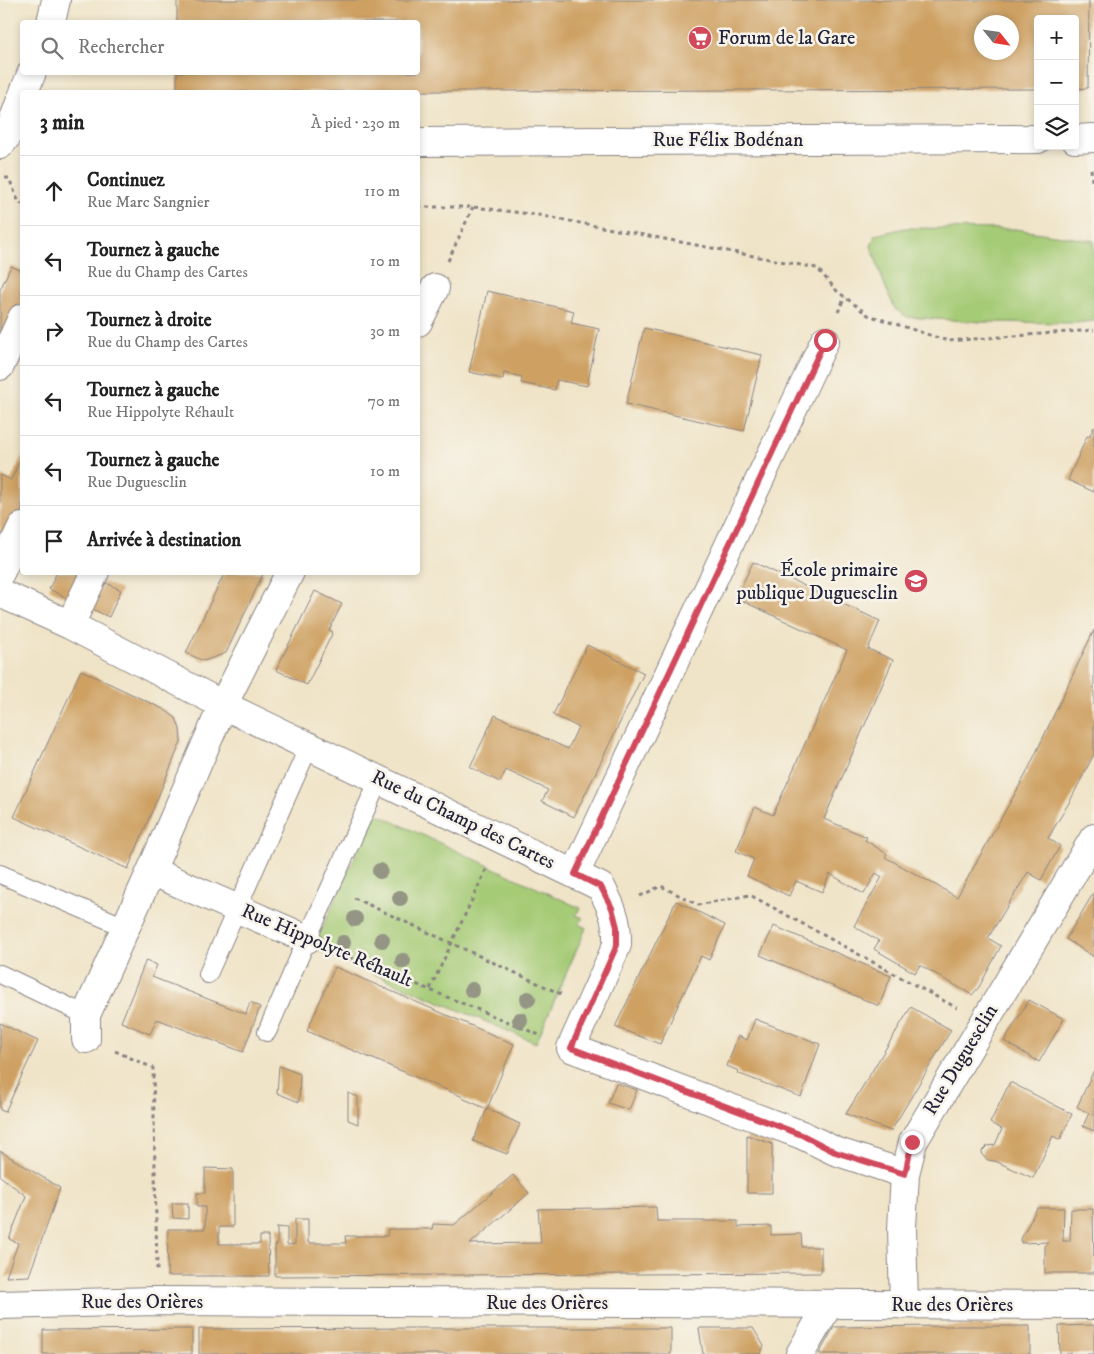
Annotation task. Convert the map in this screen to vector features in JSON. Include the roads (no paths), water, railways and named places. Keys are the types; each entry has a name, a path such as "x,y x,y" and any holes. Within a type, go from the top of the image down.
{"street":[{"path":"51,20 56,0"},
{"path":"25,90 31,75"},
{"path":"8,138 20,103"},
{"path":"1079,139 1094,138"},
{"name":"Rue Félix Bodénan","path":"420,142 1034,139"},
{"path":"420,318 435,288"},
{"path":"0,366 20,322"},
{"path":"575,874 825,340"},
{"path":"0,573 20,531"},
{"path":"70,625 94,575"},
{"path":"86,1027 125,927 152,871 223,705 288,575"},
{"path":"0,593 70,625 223,705"},
{"name":"Rue du Champ des Cartes","path":"223,705 601,887 612,908 617,927 617,945 571,1048 802,1135 835,1152 905,1174"},
{"name":"Rue Duguesclin","path":"904,1305 902,1228 905,1174 912,1142 1094,838"},
{"name":"Rue Hippolyte Réhault","path":"152,871 307,939"},
{"name":"Rue des Orières","path":"0,1305 156,1301 1094,1305"},
{"path":"800,1354 829,1304"}],"lane":[{"path":"208,974 310,746"},
{"path":"267,1032 307,939 380,780"},
{"path":"0,874 125,927"},
{"path":"0,974 86,1027"}],"place":[{"name":"Forum de la Gare","path":"700,38"},
{"name":"École primaire publique Duguesclin","path":"916,581"}]}
